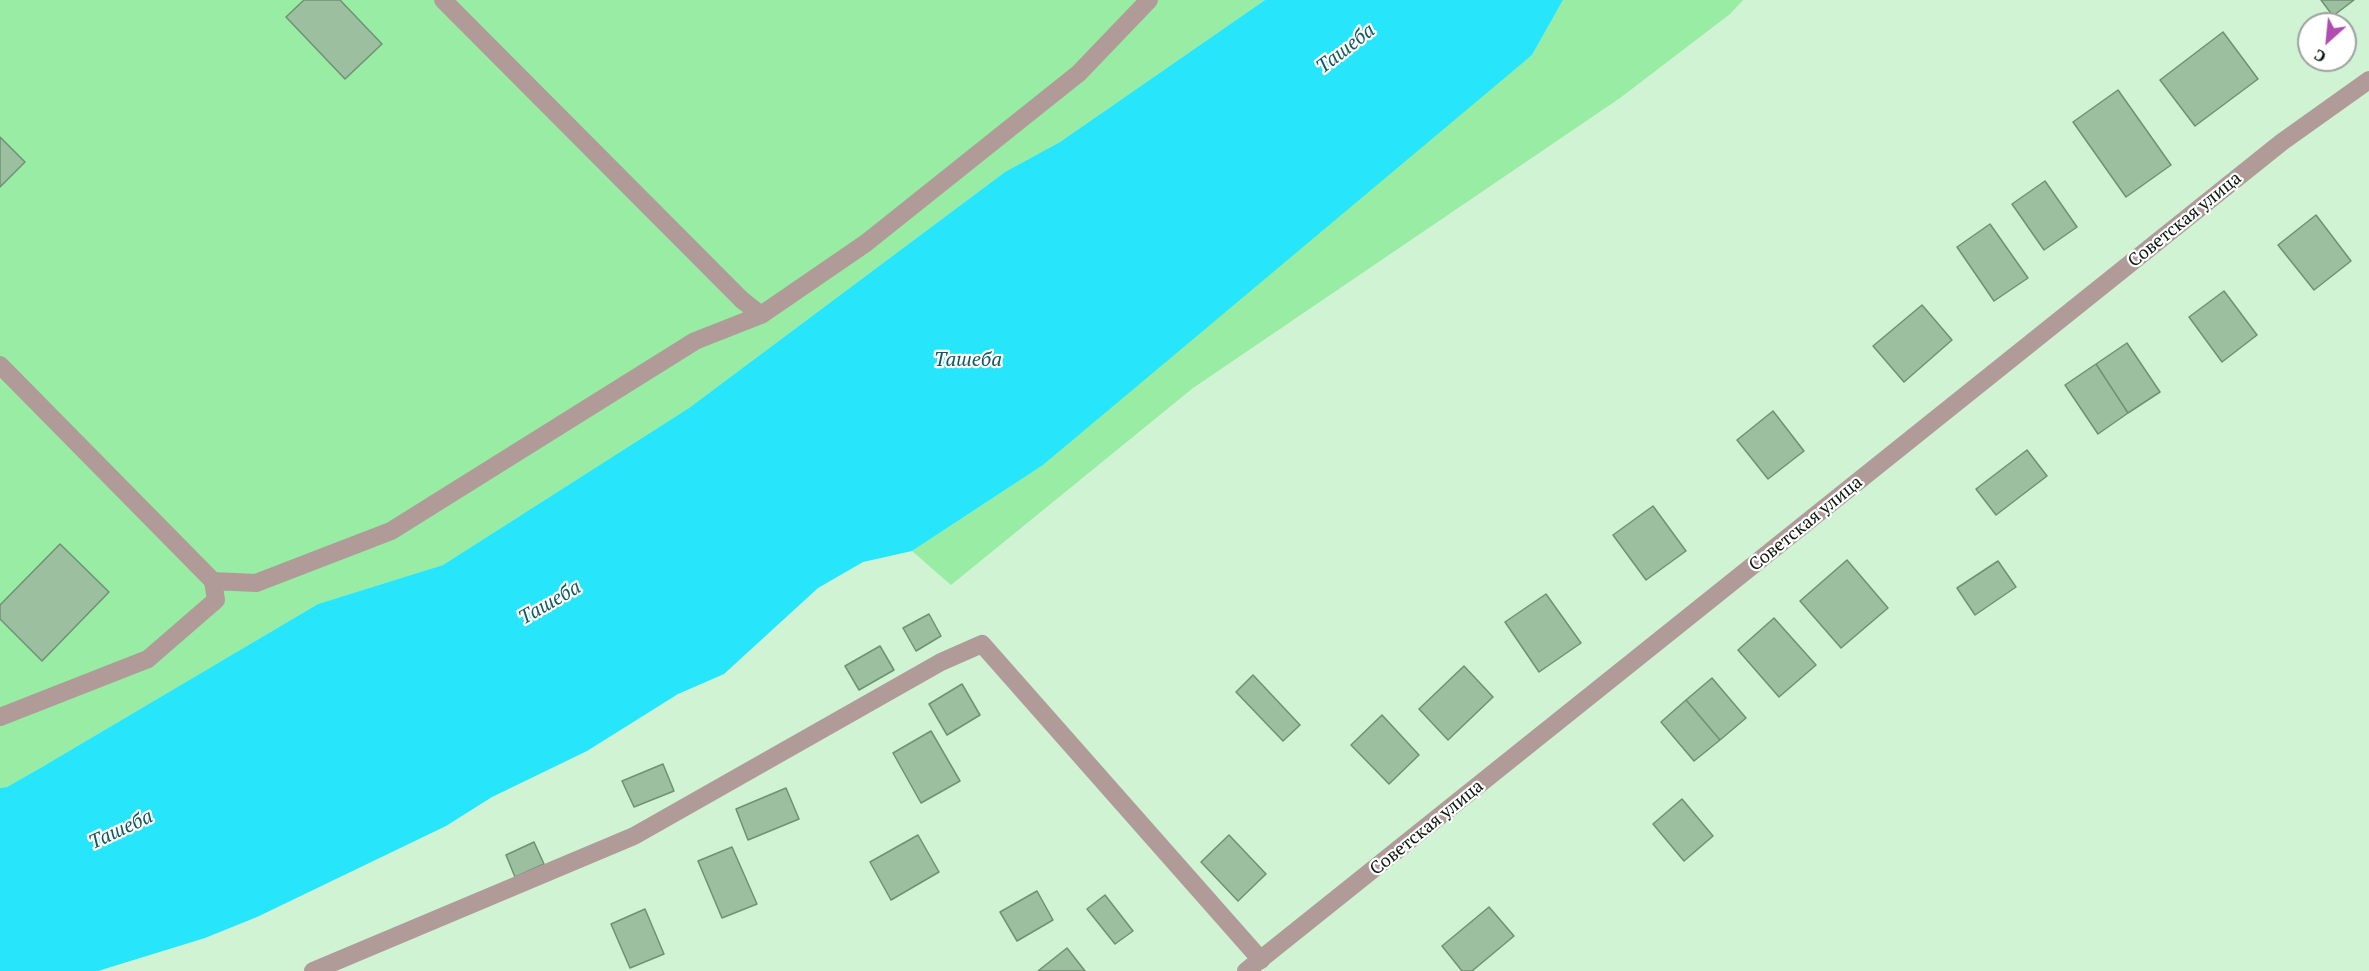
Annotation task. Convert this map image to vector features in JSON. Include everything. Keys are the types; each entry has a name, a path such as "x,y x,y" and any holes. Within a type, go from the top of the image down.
{"street":[{"path":"443,0 742,300 761,315"},
{"path":"0,717 148,659 216,600 391,531 695,341 761,315 866,243 1079,73 1149,0"},
{"name":"Советская улица","path":"1246,971 2282,142 2369,80"},
{"path":"0,365 213,581 216,600"},
{"path":"213,581 256,583"},
{"path":"313,971 634,836 941,662 982,644 1261,960"}],"green space":[{"path":"0,0 1265,0 1060,142 1005,172 689,408 443,565 318,604 42,767 7,787 0,788"},
{"path":"1563,0 1743,0 1730,14 1620,98 1193,388 951,585 912,551 1043,465 1450,121 1532,55"}],"water":[{"name":"Ташеба","path":"1265,0 1563,0 1532,55 1043,465 912,551 863,562 818,588 724,674 678,694 587,751 492,797 446,826 257,917 205,938 98,971 0,971 0,788 7,787 42,767 318,604 443,565 689,408 1005,172 1060,142"}],"building":[{"path":"304,0 340,0 382,44 345,79 286,17"},
{"path":"2321,0 2354,0 2338,12 2330,12"},
{"path":"2223,32 2258,79 2195,126 2160,80"},
{"path":"2118,90 2171,165 2126,197 2073,122"},
{"path":"0,137 25,162 0,187"},
{"path":"2045,181 2077,227 2044,250 2012,204"},
{"path":"2316,215 2351,261 2314,290 2278,245"},
{"path":"1990,224 2028,278 1994,301 1957,247"},
{"path":"2224,291 2257,335 2222,362 2189,317"},
{"path":"1922,305 1952,340 1904,382 1873,346"},
{"path":"2127,343 2160,392 2128,413 2096,364"},
{"path":"2096,364 2128,413 2098,434 2065,385"},
{"path":"1773,411 1804,451 1768,479 1737,440"},
{"path":"2027,450 2047,476 1996,515 1976,489"},
{"path":"1653,506 1686,551 1646,580 1613,535"},
{"path":"60,544 109,592 42,661 0,619 0,605"},
{"path":"1847,560 1888,608 1841,648 1800,601"},
{"path":"1998,561 2016,587 1975,615 1957,588"},
{"path":"1546,594 1581,643 1539,672 1505,622"},
{"path":"929,614 941,636 916,651 903,628"},
{"path":"1774,618 1816,665 1779,697 1738,650"},
{"path":"880,646 894,670 859,690 845,666"},
{"path":"1464,666 1493,697 1448,740 1419,709"},
{"path":"1253,675 1300,725 1283,741 1236,692"},
{"path":"1712,678 1746,718 1720,740 1686,700"},
{"path":"962,684 980,715 947,735 929,704"},
{"path":"1686,700 1720,740 1694,761 1661,722"},
{"path":"1382,715 1419,755 1389,784 1351,745"},
{"path":"931,731 960,781 921,803 893,753"},
{"path":"663,764 674,791 634,807 622,781"},
{"path":"786,788 799,819 748,840 736,809"},
{"path":"1682,799 1713,836 1684,861 1653,824"},
{"path":"918,835 939,872 891,900 870,862"},
{"path":"1229,835 1266,874 1238,901 1201,862"},
{"path":"534,842 544,864 515,877 506,855"},
{"path":"732,847 757,904 722,918 698,861"},
{"path":"1037,891 1053,920 1017,941 1000,912"},
{"path":"1105,895 1133,931 1115,944 1087,909"},
{"path":"1489,907 1514,936 1472,971 1462,971 1442,946"},
{"path":"645,909 664,954 630,968 611,924"},
{"path":"1067,948 1085,971 1038,971"}]}
